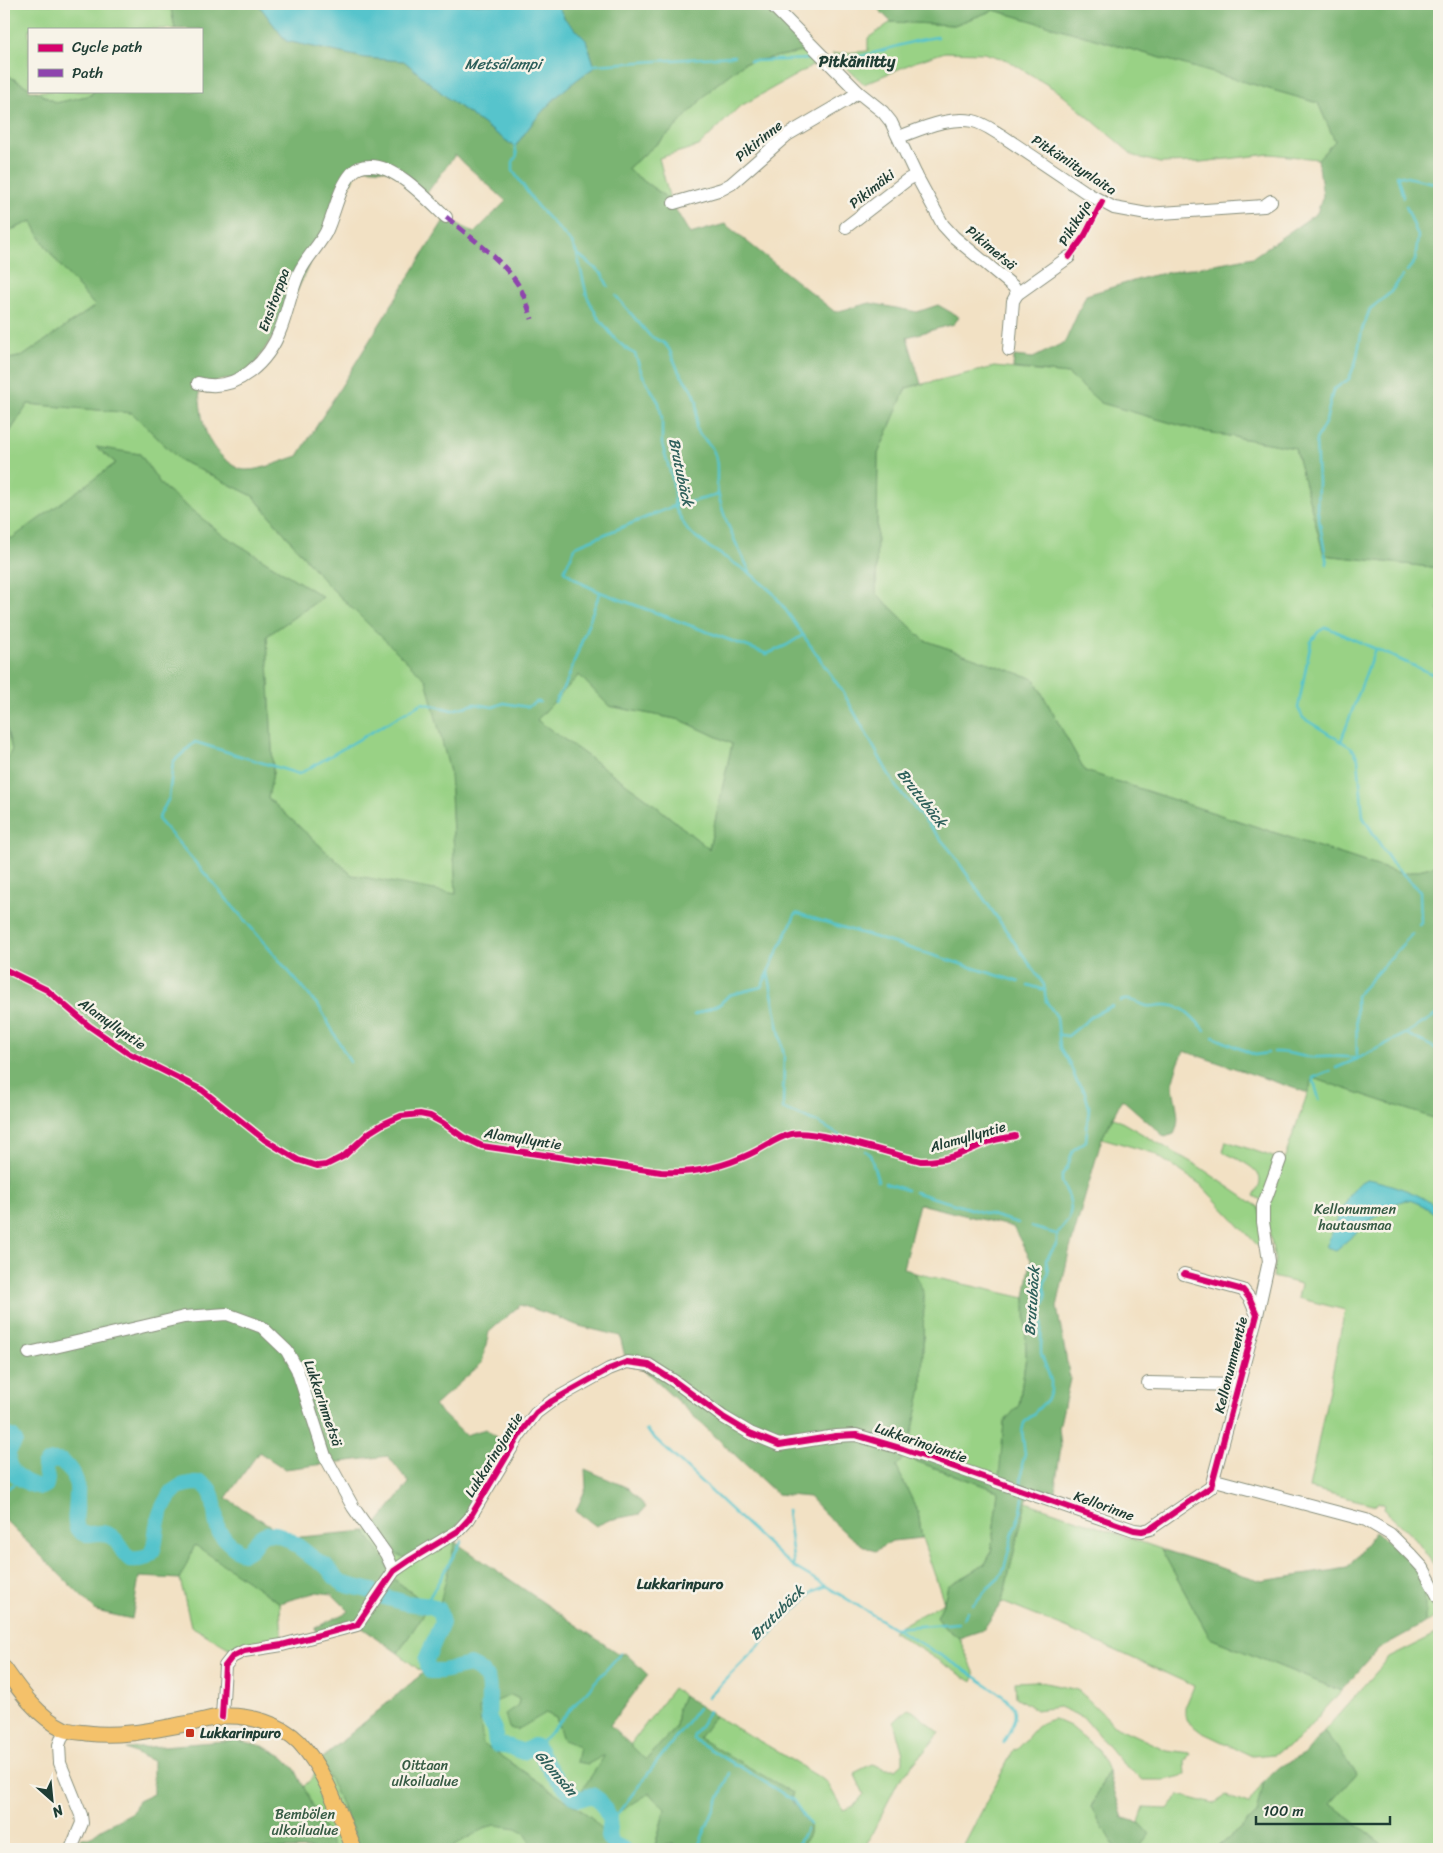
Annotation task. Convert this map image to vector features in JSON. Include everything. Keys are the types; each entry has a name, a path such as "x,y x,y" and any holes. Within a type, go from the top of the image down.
{"main road":[{"path":"4,1668 32,1704 51,1722 65,1729 99,1735 126,1734 222,1717 247,1718 268,1723 286,1731 298,1742 315,1764 354,1849"}],"street":[{"name":"Pikimetsä","path":"771,4 858,92 883,112 899,137 935,212 954,237 1014,287 1017,294"},
{"name":"Pikirinne","path":"674,203 722,189 731,184 787,135 858,92"},
{"name":"Pitkäniitynlaita","path":"899,137 935,124 955,120 972,121 986,126 1001,135 1090,196 1114,208 1147,214 1264,206 1271,202"},
{"name":"Ensitorppa","path":"198,383 219,385 231,382 247,376 259,364 281,330 298,274 325,233 346,182 355,171 365,166 377,166 390,170 446,217"},
{"name":"Pikimäki","path":"846,228 916,175"},
{"name":"Pikikuja","path":"1017,294 1069,257"},
{"path":"1009,350 1013,301 1017,294"},
{"name":"Kellonummentie","path":"1215,1480 1270,1261 1263,1222 1263,1206 1280,1160"},
{"name":"Kellonummentie","path":"1184,1274 1243,1290 1250,1299 1257,1315"},
{"name":"Lukkarinmetsä","path":"29,1353 184,1317 227,1314 262,1328 286,1351 297,1369 325,1456 354,1507 386,1554 394,1571"},
{"name":"Lukkarinojantie","path":"222,1717 225,1666 232,1657 244,1651 282,1645 357,1625 394,1571 458,1531 469,1519 520,1434 536,1413 609,1369 627,1362 649,1365 723,1417 750,1433 779,1445 836,1436 856,1435 903,1449 1028,1493"},
{"path":"1148,1383 1239,1385"},
{"path":"1215,1480 1366,1520 1390,1534 1412,1556 1422,1568 1439,1598"},
{"name":"Kellorinne","path":"1028,1493 1134,1530 1142,1531 1150,1529 1195,1496 1205,1492 1215,1480"},
{"path":"65,1729 59,1745 60,1763 81,1815 82,1823 71,1849"}],"green space":[{"path":"4,4 170,4 175,28 28,28 28,87 4,73"},
{"path":"170,4 258,4 286,41 365,58 404,61 450,100 515,147 532,123 560,93 595,67 586,40 565,19 557,4 765,4 811,50 744,63 713,87 673,130 627,169 670,200 690,234 725,224 835,312 870,303 917,312 938,305 959,317 954,324 907,337 921,384 906,388 878,454 876,593 924,640 1034,679 1085,771 1402,874 1439,865 1439,1120 1313,1078 1308,1093 1184,1051 1173,1082 1178,1115 1177,1128 1174,1134 1165,1137 1122,1099 1102,1138 1069,1252 1057,1307 1070,1379 1059,1428 1061,1446 1054,1497 1032,1487 1026,1502 1002,1602 983,1630 959,1638 943,1626 937,1617 944,1602 948,1586 985,1564 991,1553 998,1491 905,1457 896,1466 918,1512 922,1538 892,1541 875,1551 867,1548 831,1520 809,1497 777,1494 645,1371 626,1361 620,1336 579,1326 520,1305 489,1332 482,1363 434,1406 465,1435 486,1429 502,1442 517,1433 467,1516 440,1541 410,1560 387,1550 372,1530 409,1483 388,1456 285,1469 259,1452 226,1498 290,1538 365,1531 390,1569 390,1576 429,1606 398,1653 361,1627 316,1634 315,1628 349,1611 332,1594 317,1592 280,1603 195,1545 180,1579 139,1577 132,1619 96,1611 4,1519 4,763 12,750 4,718 4,532 11,539 116,463 96,447 140,454 162,486 220,533 323,597 267,636 273,773 268,798 352,875 456,894 450,772 426,680 326,583 253,496 180,460 132,413 28,404 4,441 4,360 23,356 95,306 52,254 32,221 4,233 4,73 28,87 28,92 37,92 56,103 91,95 92,92 202,92 202,28 175,28","holes":["455,155 506,201 474,233 446,217 298,456 266,467 246,470 237,468 213,446 202,417 198,384 247,376 285,318 317,246 359,168 390,170 424,197","579,675 609,706 681,720 732,744 709,849 646,798 537,720","919,1204 1013,1227 1031,1260 1025,1298 1026,1356 1019,1405 1004,1422 999,1478 910,1443 922,1388 924,1294 915,1273 903,1268"]},
{"path":"873,4 1439,4 1439,568 1324,555 1295,448 1196,430 1101,403 1068,374 1013,368 1014,356 1033,358 1065,342 1086,295 1150,276 1253,257 1317,213 1323,196 1318,159 1335,141 1318,103 994,10 954,25 891,22"},
{"path":"994,10 1318,103 1335,141 1318,159 1270,154 1201,162 1160,163 1134,156 1059,92 1007,60 984,53 945,52 915,62 864,84 832,54 868,51 868,38 891,22 954,25"},
{"path":"811,50 821,61 739,107 699,146 659,158 670,200 627,169 673,130 713,87 744,63"},
{"path":"37,92 92,92 91,95 56,103"},
{"path":"32,221 52,254 95,306 23,356 4,360 4,233"},
{"path":"994,367 1068,374 1102,403 1196,430 1295,448 1324,555 1439,568 1439,865 1402,874 1085,771 1034,679 924,640 876,593 878,454 906,388"},
{"path":"28,404 132,413 180,460 253,496 326,583 427,680 450,772 456,895 352,875 268,798 273,773 267,636 323,597 220,533 162,486 140,454 97,448 116,463 11,540 4,532 4,441"},
{"path":"579,674 609,706 681,720 732,744 709,849 646,798 537,720"},
{"path":"4,718 12,750 4,763"},
{"name":"Kellonummen hautausmaa","path":"1313,1078 1439,1120 1439,1572 1416,1540 1383,1509 1384,1505 1378,1502 1376,1505 1309,1488 1345,1310 1298,1298 1301,1284 1273,1277 1275,1260 1267,1220 1268,1205"},
{"path":"1113,1117 1198,1166 1260,1208 1263,1251 1200,1184 1153,1153 1102,1138"},
{"path":"1226,1141 1276,1158 1263,1201 1254,1196 1260,1183 1259,1176 1251,1167 1223,1152"},
{"path":"915,1273 1025,1298 1026,1356 1019,1405 1004,1422 1000,1478 910,1443 922,1388 924,1294"},
{"path":"905,1457 998,1491 991,1553 985,1564 948,1586 944,1602 922,1538 918,1512 896,1466"},
{"path":"585,1469 628,1488 646,1507 640,1514 609,1520 596,1526 576,1511 586,1488"},
{"path":"1026,1502 1161,1549 1210,1638 1341,1691 1296,1742 1274,1754 1252,1756 1201,1732 1188,1722 1185,1715 1185,1708 1194,1686 1066,1628 1002,1602"},
{"path":"365,1531 458,1531 423,1673 398,1653 429,1606 390,1576"},
{"path":"1375,1532 1402,1553 1414,1566 1422,1580 1425,1601 1425,1623 1378,1649 1341,1691 1210,1638 1161,1549 1262,1581 1348,1568"},
{"path":"455,1542 620,1655 625,1653 648,1675 610,1725 646,1760 676,1727 678,1708 683,1695 715,1716 699,1738 793,1793 791,1800 809,1825 809,1833 801,1849 677,1849 674,1844 655,1846 665,1809 650,1793 614,1815 580,1793 605,1755 588,1764 576,1762 579,1746 563,1740 556,1718 546,1713 517,1730 509,1728 505,1714 518,1705 519,1699 511,1695 479,1709 483,1744 591,1817 609,1840 624,1849 535,1849 524,1832 517,1828 495,1825 487,1827 448,1849 361,1849 321,1759 423,1673"},
{"path":"195,1544 280,1603 282,1642 234,1651 191,1626 180,1579"},
{"path":"1423,1581 1439,1616 1425,1623"},
{"path":"944,1602 937,1617 959,1638 975,1674 972,1682 892,1631"},
{"path":"1439,1633 1439,1849 1388,1849 1330,1803 1357,1773 1324,1731 1389,1658"},
{"name":"Oittaan ulkoilualue","path":"423,1673 511,1695 519,1699 518,1705 556,1718 563,1739 606,1754 581,1792 650,1793 665,1809 655,1845 675,1844 677,1849 627,1849 609,1840 613,1849 243,1849 313,1777 321,1759"},
{"path":"1036,1681 1078,1690 1117,1727 1166,1750 1190,1753 1185,1762 1186,1775 1165,1780 1143,1780 1122,1763 1084,1718 1059,1707 1036,1710 1016,1697 1015,1682"},
{"path":"673,1688 683,1695 678,1708 676,1727 646,1760 630,1745"},
{"path":"909,1708 940,1733 898,1782 864,1849 801,1849 809,1833 809,1825 791,1800 698,1738 715,1716 827,1782 843,1810 854,1806 864,1794 854,1773 872,1764 886,1769 896,1769 903,1763 903,1754 894,1722"},
{"path":"1054,1719 1070,1726 1099,1750 1108,1771 1091,1807 1115,1847 1120,1849 962,1849 1014,1749 1016,1750 1041,1724"},
{"path":"1324,1731 1357,1773 1330,1803 1388,1849 1216,1849 1257,1814 1264,1781 1281,1766 1306,1753"},
{"name":"Bembölen ulkoilualue","path":"236,1740 263,1746 284,1758 295,1769 334,1849 79,1849 81,1838 89,1838 101,1829 133,1812 138,1801 153,1794 153,1761 126,1749"},
{"path":"1108,1771 1123,1818 1139,1822 1150,1834 1138,1849 1115,1848 1091,1807"},
{"path":"1264,1781 1257,1814 1216,1849 1138,1849 1149,1834 1139,1822 1144,1808 1168,1809 1179,1795 1213,1804 1226,1796 1248,1804"}],"water":[{"name":"Metsälampi","path":"258,4 557,4 565,19 586,40 595,67 571,84 550,103 532,123 515,147 450,100 404,61 365,58 286,41"},
{"path":"1367,1179 1397,1187 1421,1197 1437,1209 1439,1216 1416,1202 1401,1201 1382,1212 1336,1250 1326,1247 1348,1198 1360,1182"}],"waterway":[{"path":"842,58 866,55 914,41 938,37"},
{"path":"594,65 734,56"},
{"path":"750,61 816,59"},
{"name":"Brutubäck","path":"515,147 517,155 513,162 513,171 537,206 572,243 577,254 587,296 597,316 616,340 635,354 642,374 659,403 662,419 662,444 672,478 675,496 674,506 688,531 751,574 773,593 843,692 896,787 950,850 1044,985 1046,1001 1057,1017 1060,1048 1070,1064 1076,1080 1085,1093 1089,1107 1086,1141 1073,1150 1068,1166 1062,1175 1062,1182 1069,1197 1071,1208 1069,1219 1057,1234 1057,1243 1046,1260 1048,1272 1044,1286 1046,1298 1042,1311 1041,1353 1051,1381 1051,1391 1047,1400 1024,1423 1022,1431 1025,1454 1022,1465 1021,1487"},
{"path":"1403,197 1397,175 1439,184"},
{"path":"1406,206 1418,236 1415,261 1407,271"},
{"path":"579,255 602,274 608,286"},
{"path":"1327,564 1317,508 1316,440 1326,421 1333,390 1349,379 1356,361 1362,330 1370,309 1389,294 1403,276"},
{"path":"616,296 650,336 664,343 669,349 679,372 694,393 697,402 696,429 715,455 717,488 724,514 750,572"},
{"path":"600,592 583,584 564,571 576,546 674,506 718,495"},
{"path":"555,702 567,681 600,592 767,654 803,635"},
{"path":"1419,925 1421,923 1420,891 1391,862 1363,817 1358,758 1352,748 1303,718 1298,708 1311,642 1318,632 1326,627 1439,677"},
{"path":"1341,741 1375,649"},
{"path":"350,1062 320,1008 158,819 169,798 173,762 195,742 299,774 422,703 452,710 475,704 493,707 504,703 527,707 540,702"},
{"path":"844,1138 817,1122 783,1109 784,1056 768,972 796,913 1019,982"},
{"path":"1336,1068 1357,1059 1356,996 1412,934"},
{"path":"694,1015 720,1004 729,995 761,987 768,974"},
{"path":"1028,985 1045,990"},
{"path":"1121,1001 1132,1000 1149,1006 1177,1007 1187,1012 1205,1030"},
{"path":"1060,1035 1068,1036 1095,1014 1112,1006"},
{"path":"1274,1052 1309,1057 1339,1056 1357,1059 1407,1033 1439,1013"},
{"path":"1407,1034 1439,1050"},
{"path":"1213,1037 1255,1055 1268,1053"},
{"path":"1319,1099 1313,1078 1330,1071"},
{"path":"865,1151 870,1154 878,1181"},
{"path":"885,1183 907,1190"},
{"path":"914,1192 1018,1223"},
{"path":"1031,1227 1056,1234"},
{"path":"646,1430 794,1567"},
{"path":"4,1435 12,1437 15,1441 8,1453 10,1467 18,1477 30,1484 41,1487 46,1485 47,1479 44,1466 53,1461 63,1462 76,1480 75,1518 77,1528 83,1533 102,1533 114,1538 130,1559 145,1558 150,1555 154,1546 160,1516 170,1495 180,1487 201,1483 206,1486 213,1497 219,1532 240,1552 243,1553 251,1549 259,1538 266,1534 279,1535 325,1565 342,1583 372,1591"},
{"path":"4,1495 4,1491 21,1479"},
{"name":"Brutubäck","path":"973,1605 999,1578 1004,1569 1014,1529 1021,1512 1023,1498"},
{"path":"787,1510 794,1567 826,1586"},
{"path":"425,1605 462,1541"},
{"name":"Brutubäck","path":"708,1697 814,1591 826,1586 894,1628 958,1623"},
{"name":"Glomsån","path":"381,1596 406,1603 431,1606 439,1610 442,1623 426,1660 430,1671 442,1671 470,1665 479,1669 488,1681 489,1719 494,1730 497,1745 523,1752 534,1746 537,1747 552,1773 574,1796 580,1799 592,1795 599,1800 610,1818 608,1837 613,1844 623,1849"},
{"name":"Brutubäck","path":"963,1619 968,1611"},
{"path":"896,1629 960,1667 1008,1701 1014,1708 1015,1717 1003,1743"},
{"path":"537,1747 621,1653"},
{"name":"Brutubäck","path":"609,1825 698,1708"},
{"name":"Brutubäck","path":"709,1712 693,1739 734,1764"},
{"path":"734,1765 739,1766 793,1800 810,1825"},
{"name":"Brutubäck","path":"697,1849 730,1773"},
{"path":"796,1849 806,1829"}],"marked path":[{"path":"446,217 486,249 512,276 523,294 532,319"}],"cycle path":[{"path":"1069,257 1085,235 1102,202"},
{"name":"Alamyllyntie","path":"4,969 47,990 89,1026 128,1053 202,1090 265,1140 298,1160 317,1166 326,1165 344,1156 370,1132 383,1124 401,1116 420,1114 430,1116 463,1137 482,1146 661,1172 695,1171 717,1166 739,1159 791,1134 802,1133 835,1138 921,1161 948,1158 988,1142 1015,1136"},
{"path":"222,1717 225,1666 232,1657 244,1651 282,1645 357,1625 394,1571 458,1531 469,1519 520,1434 536,1413 552,1401 609,1369 627,1362 649,1365 723,1417 750,1433 779,1445 836,1436 856,1435 903,1449 1134,1530 1150,1529 1211,1487 1257,1315 1250,1299 1243,1290 1184,1274"}],"place":[{"name":"Lukkarinpuro","path":"190,1733"}],"district":[{"name":"Pitkäniitty","path":"857,61"},
{"name":"Lukkarinpuro","path":"680,1584"}]}
